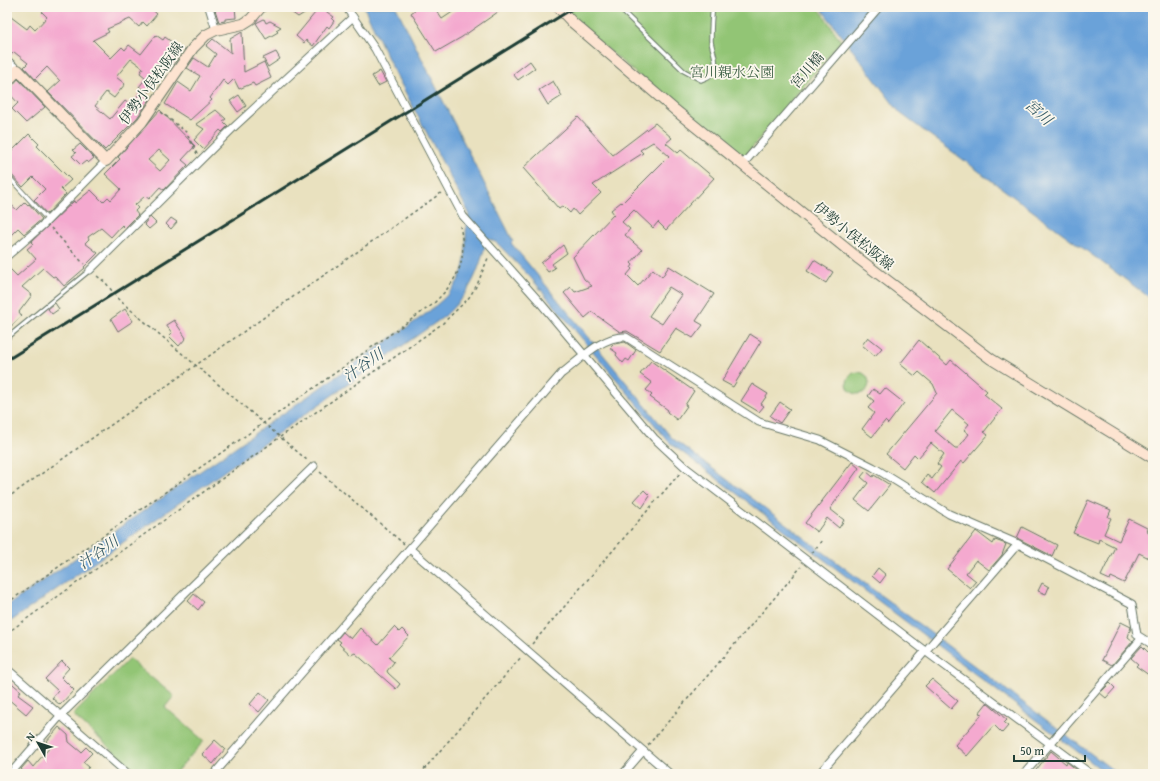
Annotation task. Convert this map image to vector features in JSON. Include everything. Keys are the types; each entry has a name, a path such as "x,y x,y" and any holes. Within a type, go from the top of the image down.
{"main road":[{"name":"伊勢小俣松阪線","path":"106,161 142,122 193,48 206,35 216,30 243,24 251,19 261,7"},
{"name":"伊勢小俣松阪線","path":"558,7 572,22 675,110 859,259 991,358 1153,458"},
{"path":"7,82 18,70 106,161"}],"street":[{"path":"209,7 216,30"},
{"path":"346,7 374,49 463,216 538,300 654,438 686,467 809,557 1052,741 1091,774"},
{"name":"宮川橋","path":"742,164 879,7"},
{"path":"90,270 234,127 353,17"},
{"path":"7,60 18,70"},
{"path":"7,256 46,222 106,161"},
{"path":"214,774 560,374 600,343 619,337 626,337 759,422 820,440 873,467 949,514 1018,544 1132,604 1137,635 1141,639 1153,645"},
{"path":"10,774 60,716 314,466"},
{"path":"819,774 1018,544"},
{"path":"410,549 670,774"},
{"path":"1024,774 1064,726 1141,639"},
{"path":"8,671 128,774"},
{"path":"623,774 643,751"}],"lane":[{"path":"618,7 684,71 701,80 708,78 713,73 716,64 710,21 713,7"},
{"path":"7,175 46,222"},
{"path":"7,338 90,270"}],"path":[{"path":"154,106 186,132 200,160"},
{"path":"7,498 447,188"},
{"path":"7,603 432,305 444,293 457,272 464,253 458,209"},
{"path":"46,222 46,226 48,225 90,270 106,283 118,299 197,364 410,549"},
{"path":"7,633 280,437 442,324 458,311 468,300 477,285 490,255 491,249"},
{"path":"420,774 686,467"},
{"path":"643,751 823,539"}],"green space":[{"name":"宮川親水公園","path":"558,7 818,7 841,41 740,162"},
{"path":"858,372 866,375 869,383 866,391 858,394 850,391 847,383 850,375"},
{"path":"129,659 174,696 165,707 204,741 174,774 139,774 73,715"}],"water":[{"name":"汁谷川","path":"364,7 396,7 513,241 511,243 672,438 1118,774 1107,774 670,443 531,278 497,243 487,238 473,281 462,298 445,316 7,624 7,606 423,316 445,298 458,281 465,261 466,230 469,213 391,65"},
{"name":"宮川","path":"820,7 1153,7 1153,300 900,113"}],"building":[{"path":"46,7 149,7 157,14 147,26 143,22 139,27 130,19 107,29 109,32 93,40 111,58 122,47 125,50 129,45 141,54 156,35 163,40 165,37 173,43 170,46 181,54 173,65 170,63 149,93 139,87 146,78 140,73 143,68 131,59 116,77 125,84 114,98 106,92 95,106 110,119 125,101 131,105 141,91 150,99 137,118 105,150 48,92 60,81 47,67 35,79 24,67 28,63 14,52 10,56 7,55 7,14 27,29 30,25 35,30 47,17 42,12"},
{"path":"214,7 235,7 236,18 225,19 225,21 219,22"},
{"path":"284,7 314,7 298,17"},
{"path":"320,7 334,17 332,19 334,21 329,28 327,26 313,46 306,40 304,43 296,36"},
{"path":"415,7 434,7 442,19 460,7 505,7 462,37 436,52 411,13 416,9"},
{"path":"264,19 266,23 270,21 281,27 276,30 278,32 266,39 256,23"},
{"path":"242,32 244,72 264,62 271,78 255,86 253,83 239,89 234,79 228,85 223,80 210,98 212,100 190,120 165,104 178,82 191,91 200,76 187,68 194,58 208,67 216,54 206,46 213,39 231,53 230,39"},
{"path":"276,52 280,59 268,67 263,58"},
{"path":"530,61 535,68 518,80 513,74"},
{"path":"380,71 386,82 378,86 372,76"},
{"path":"18,79 45,107 26,123 12,109 18,103 7,91 7,88 11,87"},
{"path":"553,81 562,96 548,105 539,90"},
{"path":"239,95 246,106 238,112 230,101"},
{"path":"160,110 195,146 182,160 188,165 164,190 160,187 149,199 145,196 135,205 138,208 135,211 138,215 125,228 122,225 111,237 101,228 88,237 89,239 85,243 98,253 84,267 85,268 64,286 55,276 53,277 43,268 22,287 32,295 19,312 22,316 7,330 7,266 17,276 36,259 27,249 33,244 31,242 74,201 75,203 91,190 103,202 108,197 111,200 121,189 105,174 120,159 118,157","holes":["159,150 170,160 160,171 148,160"]},
{"path":"216,110 226,119 223,121 228,126 222,132 220,130 203,149 194,140 204,129 196,124"},
{"path":"578,117 613,155 655,123 672,138 666,143 678,153 681,150 714,178 666,230 658,222 653,228 634,210 622,222 630,229 625,235 642,250 631,263 633,265 631,268 632,269 627,275 638,286 653,269 662,277 669,266 714,294 696,321 703,325 693,338 676,328 660,351 627,331 620,332 592,312 585,318 564,293 571,287 575,292 592,286 584,279 573,257 614,214 611,210 621,202 622,203 669,156 653,142 640,150 643,153 593,185 601,193 578,215 573,209 570,213 563,206 559,209 523,168","holes":["669,287 682,295 662,324 649,316"]},
{"path":"29,134 39,144 37,146 71,180 61,189 66,194 47,214 34,200 45,189 33,177 23,187 7,170 7,156"},
{"path":"80,144 94,158 88,163 86,161 81,165 72,156 76,153 73,150"},
{"path":"7,201 17,210 25,202 28,205 29,204 42,219 24,234 18,228 7,239"},
{"path":"150,217 156,223 149,229 144,224"},
{"path":"171,218 177,222 171,229 166,224"},
{"path":"563,245 567,253 552,264 555,268 548,272 541,263"},
{"path":"814,260 833,272 826,283 807,271"},
{"path":"55,303 59,309 52,314 48,309"},
{"path":"125,309 133,321 118,331 111,319"},
{"path":"174,320 186,338 179,346 169,336 172,333 166,325"},
{"path":"750,334 761,341 733,387 722,381"},
{"path":"868,337 882,348 875,356 862,345"},
{"path":"919,340 947,365 951,360 987,391 984,394 1002,409 984,432 988,435 964,463 961,461 935,493 922,482 927,475 932,479 941,467 937,464 944,454 931,443 918,458 914,454 903,468 886,454 937,393 933,384 919,372 915,376 900,364","holes":["952,410 969,424 964,430 969,434 958,448 955,448 935,431"]},
{"path":"625,342 636,350 629,361 626,359 623,363 616,355 617,353 610,348 614,344"},
{"path":"651,361 694,391 685,405 687,406 677,420 667,412 668,410 650,397 652,395 646,390 652,383 640,374"},
{"path":"752,384 768,394 761,404 764,406 759,412 741,401"},
{"path":"885,388 904,403 888,424 885,421 872,437 862,429 874,413 868,408 874,401 868,396 873,389 880,394"},
{"path":"780,402 790,409 780,423 770,416"},
{"path":"852,462 859,468 830,509 844,520 839,528 827,518 817,532 805,523"},
{"path":"866,471 873,477 874,475 890,485 869,511 855,500 868,483 861,477"},
{"path":"644,490 650,496 642,508 634,501"},
{"path":"1088,500 1111,510 1108,517 1111,518 1104,534 1119,541 1129,519 1147,528 1148,533 1153,535 1153,549 1149,558 1139,553 1124,583 1111,577 1110,580 1101,576 1115,547 1099,539 1098,543 1073,533"},
{"path":"1022,527 1057,545 1052,556 1017,538"},
{"path":"976,531 993,544 995,540 1006,544 1002,555 989,570 976,560 966,573 976,581 970,588 947,569"},
{"path":"878,568 886,575 880,583 872,576"},
{"path":"1042,583 1049,587 1046,594 1038,591"},
{"path":"194,594 204,602 198,610 188,601"},
{"path":"1121,622 1131,627 1128,637 1133,641 1112,665 1102,660"},
{"path":"394,627 399,632 402,629 409,636 389,658 394,662 387,671 400,684 396,689 355,653 351,655 339,644 341,642 337,639 343,632 351,639 360,628 378,645"},
{"path":"1142,646 1148,652 1153,650 1153,678 1136,666 1138,664 1131,658"},
{"path":"62,661 69,668 61,677 74,690 60,705 52,698 58,691 45,679"},
{"path":"7,679 21,691 18,695 33,706 26,714 7,698"},
{"path":"932,679 958,701 951,709 925,686"},
{"path":"1110,683 1115,688 1106,698 1100,693"},
{"path":"260,692 269,700 259,712 250,704"},
{"path":"987,703 1007,720 1004,723 1008,726 1002,733 994,725 967,756 955,745 982,714 979,713"},
{"path":"59,727 68,735 69,742 81,752 86,747 92,753 83,762 89,767 83,774 26,774 21,769 28,761 33,767 51,746 46,742"},
{"path":"215,740 225,749 213,764 202,754"},
{"path":"1051,751 1066,764 1067,762 1082,774 1033,774"}],"railway":[{"path":"7,360 575,7"}]}
